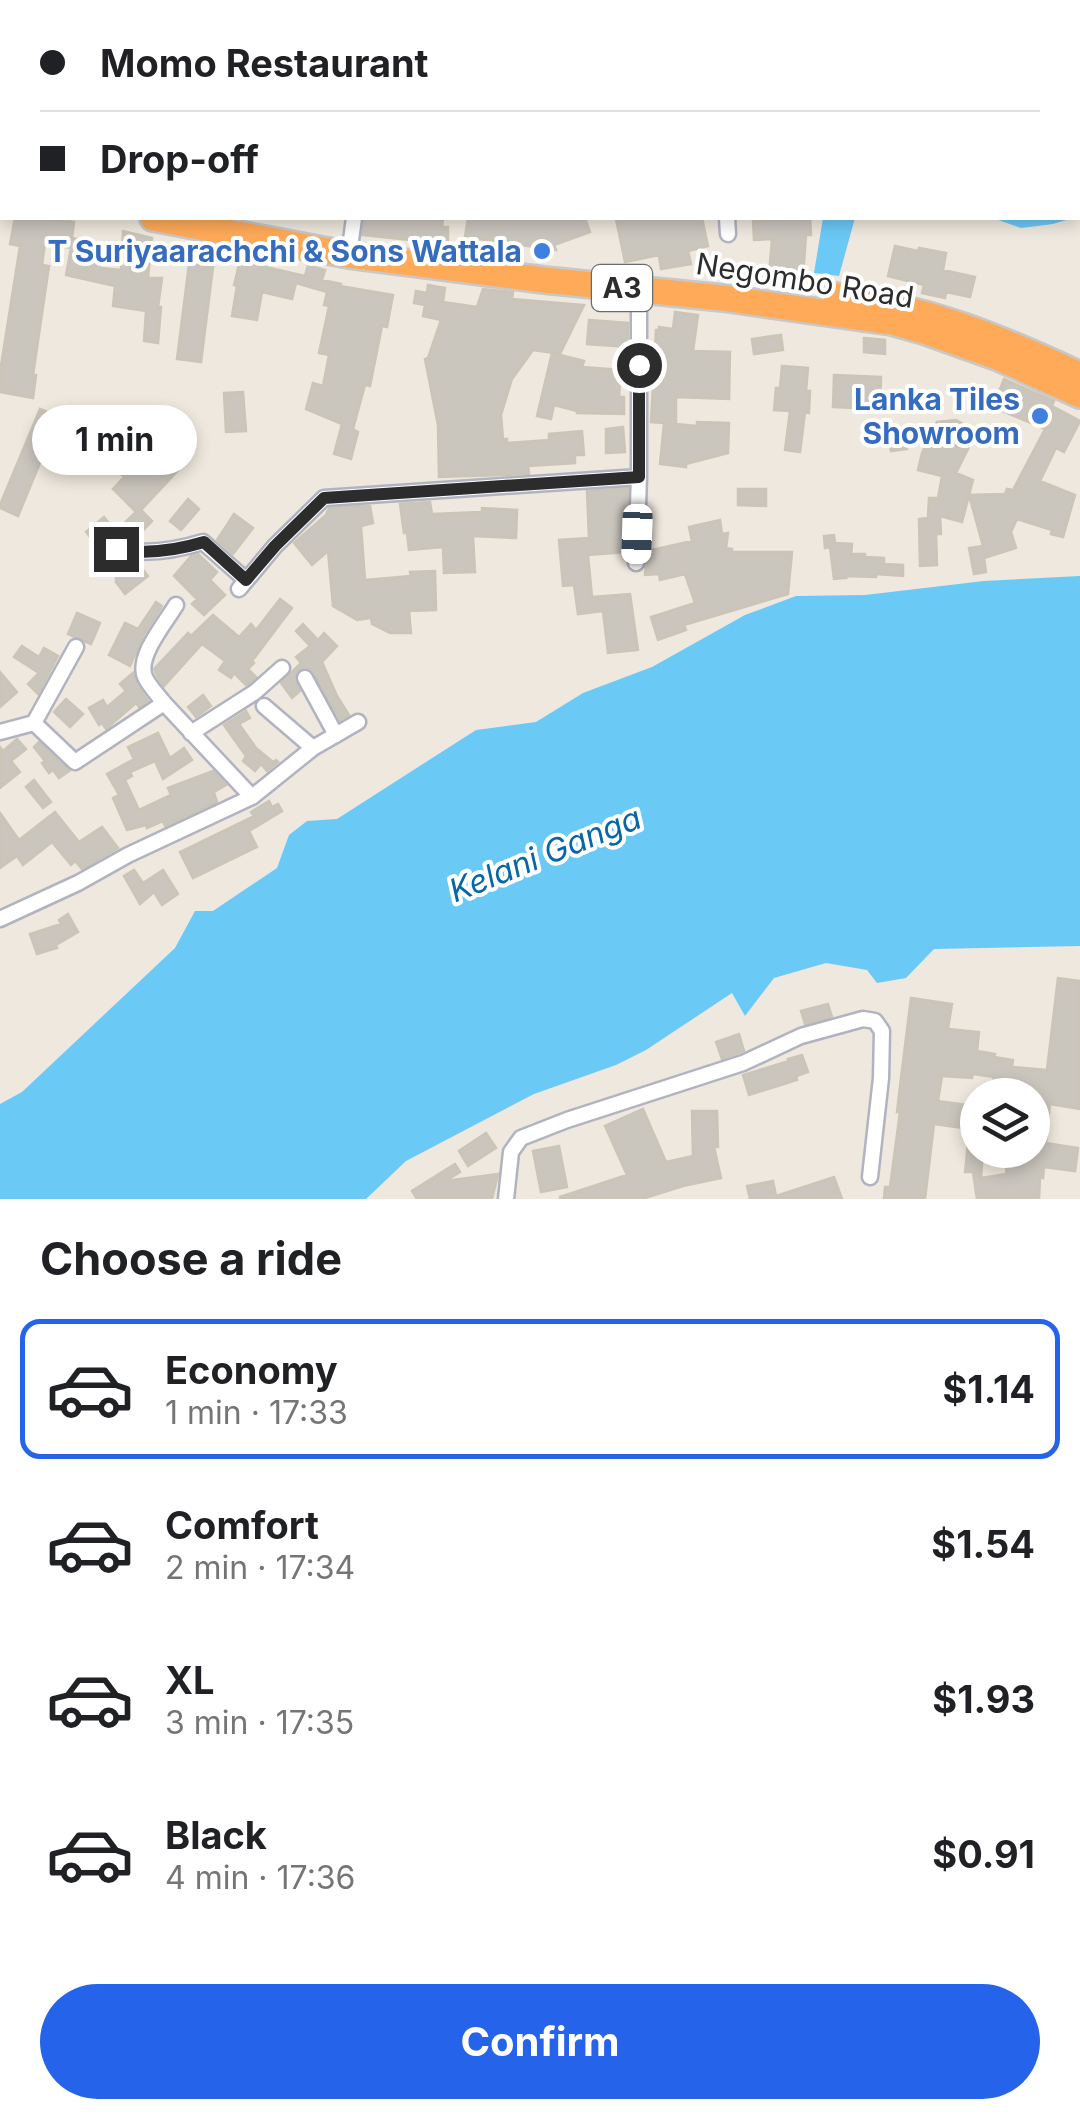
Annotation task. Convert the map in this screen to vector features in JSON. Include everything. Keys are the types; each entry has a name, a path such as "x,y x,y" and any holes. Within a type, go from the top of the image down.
{"highway":[{"name":"Negombo Road","path":"173,220 352,237 487,274 723,298 892,322 997,357 1080,396"},
{"name":"Negombo Road","path":"248,220 536,263 884,302 1018,346 1080,376"}],"street":[{"path":"727,220 728,234"},
{"path":"636,563 639,290"},
{"path":"116,549 136,553 178,550 204,542 243,585 275,546 324,498 639,477"},
{"path":"176,606 146,653 146,678 164,704 252,797"},
{"path":"0,732 34,723 76,647"},
{"path":"191,733 255,692 282,668"},
{"path":"305,678 336,736"},
{"path":"34,723 75,762 164,704"},
{"path":"264,706 314,748"},
{"path":"0,919 252,797 314,748 358,722"},
{"path":"507,1196 512,1152 521,1138 743,1062 800,1036 863,1019 875,1021 882,1032 870,1177"}],"water":[{"path":"823,220 854,220 839,276 814,273"},
{"path":"999,220 1066,220 1053,224 1021,228"},
{"name":"Kelani Ganga","path":"1080,576 1080,946 934,949 906,978 877,983 867,970 826,963 774,978 745,1016 732,993 646,1050 534,1094 406,1161 366,1199 0,1199 0,1104 22,1092 175,948 195,911 213,911 277,868 289,835 307,821 337,819 476,730 536,722 583,693 652,667 745,615 796,596 865,595 984,581"}],"building":[{"path":"15,220 74,222 72,238 104,244 100,268 121,270 123,231 152,238 148,278 162,278 158,343 144,341 146,311 113,306 115,286 66,275 71,248 45,243 42,265 49,266 33,398 0,392 20,246 10,244"},
{"path":"364,220 443,220 442,227 448,227 448,244 362,235"},
{"path":"468,220 586,220 590,232 554,245 556,250 465,237"},
{"path":"616,220 702,220 708,246 688,251 691,264 661,269 659,255 625,262"},
{"path":"753,220 810,220 803,277 769,274 772,239 754,240"},
{"path":"895,246 946,253 943,270 975,277 970,297 946,292 945,298 922,293 924,285 888,276"},
{"path":"240,261 305,276 308,265 325,270 322,280 393,295 387,327 382,326 370,386 365,385 353,429 358,432 351,459 334,454 342,424 306,409 313,383 323,386 329,355 319,353 329,306 324,305 327,292 296,283 292,299 262,292 257,320 232,316"},
{"path":"189,264 213,267 201,362 177,359"},
{"path":"428,285 445,288 443,302 477,307 483,289 513,292 512,299 584,305 560,354 533,350 512,379 501,415 503,439 507,443 549,440 549,434 582,431 584,455 575,455 575,463 528,466 529,474 439,477 438,425 425,359 441,320 423,316 425,305 414,303 416,291 427,293"},
{"path":"675,312 698,315 693,351 730,352 729,399 676,397 676,424 729,423 728,453 686,467 660,464 664,423 651,422 656,330 673,329"},
{"path":"589,320 628,323 628,347 587,344"},
{"path":"781,335 783,350 754,354 752,339"},
{"path":"864,338 885,340 885,354 864,352"},
{"path":"552,353 584,361 582,367 621,370 619,397 624,397 624,414 577,413 554,405 551,419 537,416"},
{"path":"782,366 808,368 809,413 805,412 800,452 785,450 790,411 774,410"},
{"path":"834,375 881,377 880,409 833,407"},
{"path":"1004,379 1054,401 1052,406 1080,421 1064,452 1056,448 1040,481 1075,495 1063,537 1017,519 1011,532 1016,548 984,558 986,572 974,574 969,548 983,546 969,495 1005,494 1007,489 1013,490 1045,429 993,407"},
{"path":"243,392 246,431 226,432 224,393"},
{"path":"40,409 59,417 18,516 0,505"},
{"path":"956,420 977,431 956,473 973,480 962,522 940,516 937,565 920,566 919,519 928,518 929,498 938,498 942,476 918,470 922,453 937,422"},
{"path":"623,427 625,452 606,453 606,429"},
{"path":"904,427 907,449 891,451 888,429"},
{"path":"155,433 184,464 141,510 152,521 133,541 126,540 117,530 136,512 113,489 124,477 103,456 117,440 133,456"},
{"path":"628,488 626,552 588,555 592,597 630,594 638,650 608,653 603,611 578,614 574,585 563,586 559,540 589,538 587,491"},
{"path":"738,489 766,489 766,506 738,505"},
{"path":"188,499 199,509 181,530 170,521"},
{"path":"430,502 432,514 482,512 482,508 517,510 516,538 473,536 475,572 444,573 443,547 409,550 404,533 400,504"},
{"path":"370,506 373,523 361,526 365,580 435,571 436,610 409,611 411,633 390,633 372,624 371,618 357,620 333,606 328,551 312,565 294,543 329,508"},
{"path":"234,514 253,528 233,554 217,540"},
{"path":"104,517 118,534 100,549 86,532"},
{"path":"720,520 722,534 728,533 726,548 732,552 792,552 788,594 684,625 686,630 658,640 651,617 695,603 685,574 660,580 659,574 645,575 647,551 692,541 689,527"},
{"path":"834,535 835,543 852,544 851,554 903,565 903,576 876,574 834,579 830,547 825,548 824,536"},
{"path":"198,554 217,572 210,580 225,595 204,615 192,604 197,599 174,576 191,556"},
{"path":"137,562 148,576 125,594 116,578"},
{"path":"280,599 292,608 252,661 248,669 256,677 249,684 234,673 231,678 219,670 225,661 202,644 164,686 158,678 154,669 188,633 191,636 213,615 239,637 251,624 256,630"},
{"path":"156,602 162,606 130,666 109,655 125,623 138,629"},
{"path":"77,613 100,623 91,644 68,634"},
{"path":"303,624 318,640 324,633 337,646 322,662 349,715 340,720 311,670 304,667 297,672 294,679 300,691 292,698 281,683 301,663 296,657 310,646 296,631"},
{"path":"22,646 39,657 44,648 58,656 38,694 28,684 39,673 14,657"},
{"path":"0,672 17,692 0,707"},
{"path":"133,673 148,701 139,707 136,703 106,729 89,708 103,700 107,707 126,691 120,684"},
{"path":"203,695 211,706 196,717 188,707"},
{"path":"66,699 83,714 70,727 54,712"},
{"path":"246,711 250,718 239,724 256,748 278,762 267,771 261,764 255,771 243,761 246,756 224,725"},
{"path":"158,733 170,758 184,748 192,760 163,779 155,761 130,772 132,776 125,780 139,810 171,795 168,788 213,771 226,785 214,792 217,802 165,826 163,821 127,830 113,798 119,795 107,774 134,759 128,747"},
{"path":"17,739 26,749 11,761 20,772 0,788 0,747 3,751"},
{"path":"39,742 69,771 59,778 53,770 49,773 34,747"},
{"path":"34,780 51,802 43,808 26,787"},
{"path":"269,801 272,807 278,804 282,811 249,831 257,847 193,878 180,852 254,816 251,812"},
{"path":"55,812 79,842 102,827 118,848 82,869 75,861 71,865 52,842 23,865 17,856 0,868 0,813 19,840"},
{"path":"134,870 143,883 163,870 178,894 162,905 154,892 140,904 124,876"},
{"path":"68,914 78,932 57,948 37,954 30,934 61,924 59,920"},
{"path":"1058,978 1080,981 1080,1109 1050,1104 1050,1078 942,1076 938,1101 960,1104 960,1127 934,1124 925,1199 884,1199 885,1187 890,1187 911,998 952,1004 948,1029 979,1032 977,1051 1013,1060 1012,1067 1047,1070"},
{"path":"828,1004 832,1017 805,1024 801,1011"},
{"path":"739,1034 744,1051 722,1059 716,1042"},
{"path":"802,1055 808,1072 796,1076 797,1080 749,1095 743,1075"},
{"path":"643,1109 666,1162 693,1156 692,1111 717,1111 718,1147 714,1147 721,1178 642,1199 560,1199 627,1175 605,1126"},
{"path":"486,1133 496,1148 468,1166 459,1151"},
{"path":"1050,1144 1078,1148 1075,1171 1050,1168"},
{"path":"559,1146 567,1187 541,1192 533,1151"},
{"path":"455,1164 460,1172 445,1181 498,1174 492,1199 417,1199 412,1191"},
{"path":"965,1168 982,1168 981,1178 1006,1174 1006,1168 1044,1168 1039,1199 977,1199 973,1172 965,1172"},
{"path":"834,1177 842,1199 750,1199 747,1186 773,1181 776,1196"}],"place":[{"name":"T Suriyaarachchi & Sons Wattala","path":"542,251"},
{"name":"Lanka Tiles Showroom","path":"1040,416"}],"route":[{"path":"116,549 136,553 178,550 204,542 246,580 324,498 639,477 639,365"}]}
